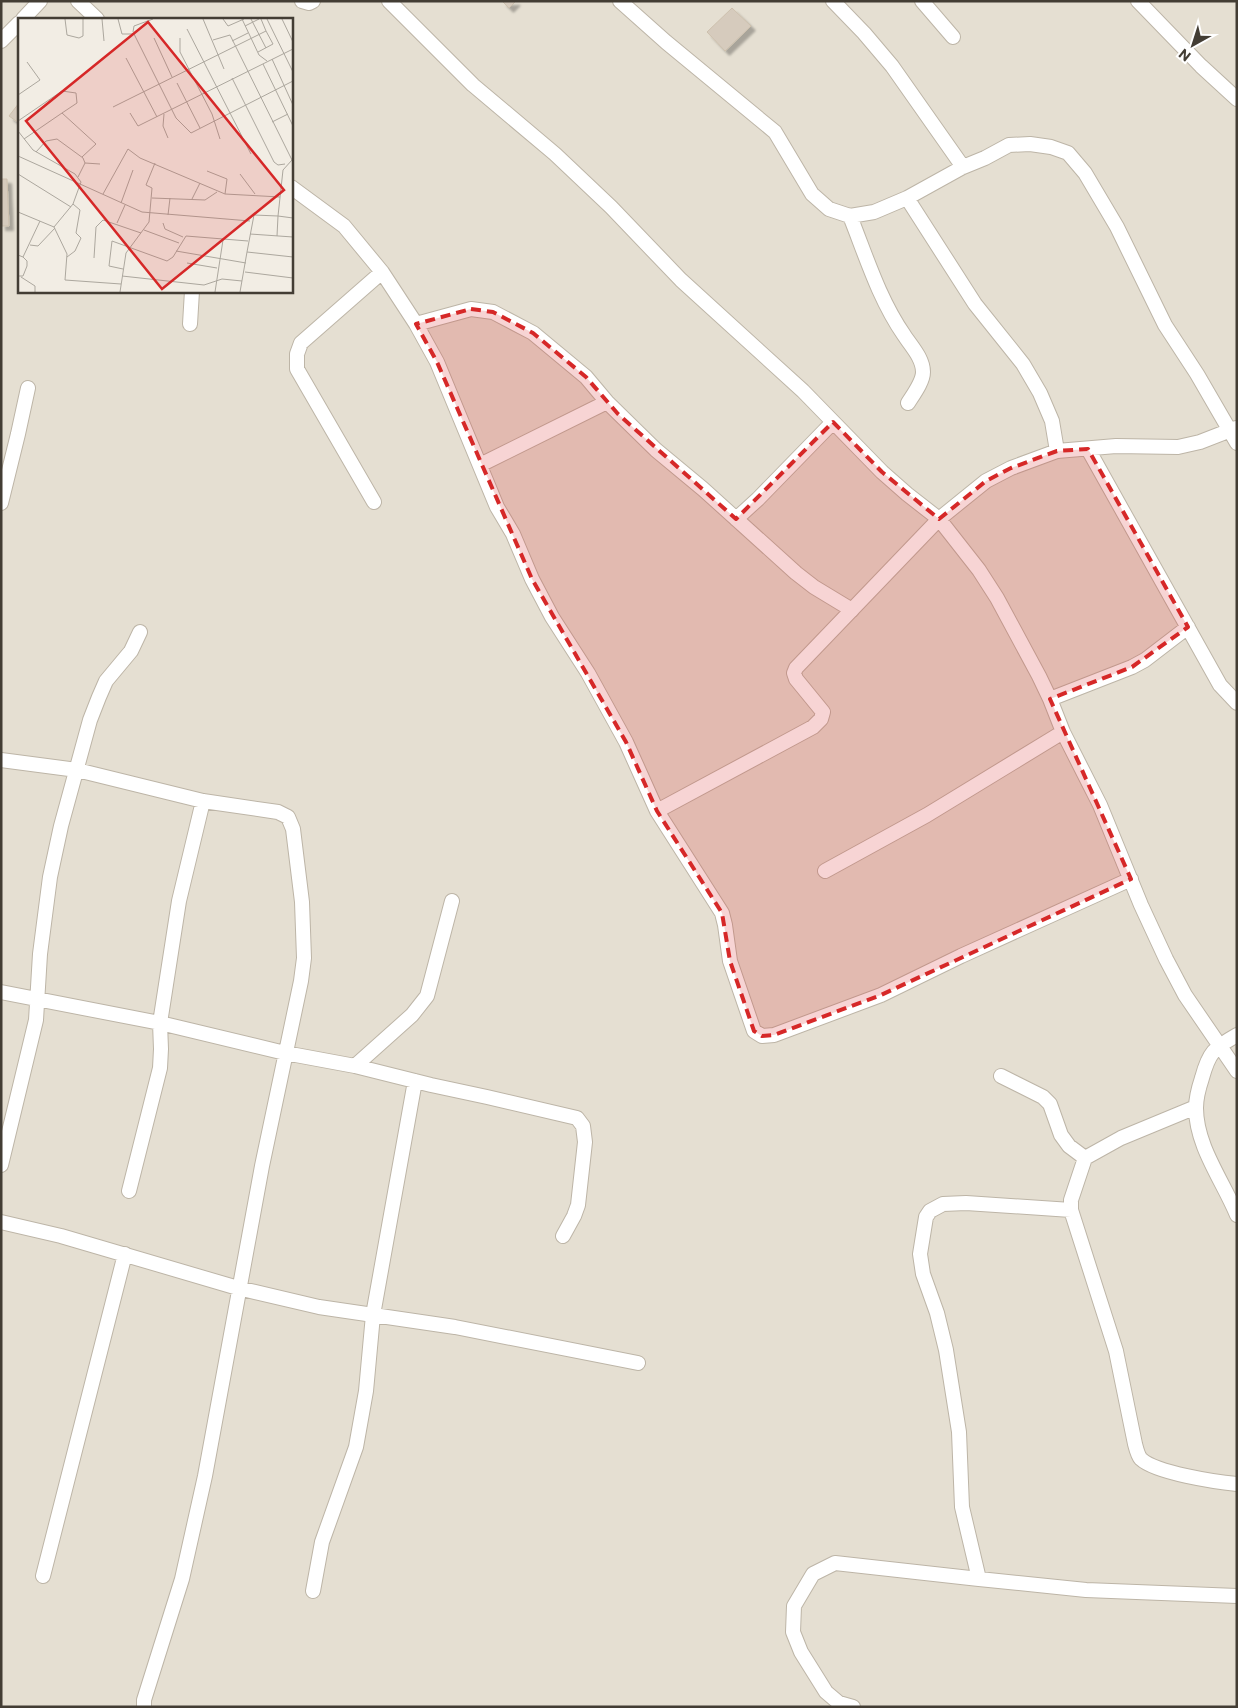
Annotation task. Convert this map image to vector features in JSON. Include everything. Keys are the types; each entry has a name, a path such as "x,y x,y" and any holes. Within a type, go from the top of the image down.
{"street":[{"path":"24,18 40,1"},
{"path":"78,1 96,18"},
{"path":"302,1 309,3 313,1"},
{"path":"389,1 473,85 569,167 611,207 681,280 763,353 882,472 906,494 939,519 979,570 997,598 1050,698 1062,732 1100,805 1162,950 1218,1045 1237,1071"},
{"path":"833,1 892,66 963,167"},
{"path":"922,1 953,37"},
{"path":"1138,1 1237,100"},
{"path":"622,2 666,42 775,132 812,194 829,209 850,216 874,212 907,198 963,167 1009,145 1030,144 1052,147 1068,153 1085,173 1117,227 1166,324 1234,434 1178,448 1116,446 1057,451 1011,468 986,481 939,519 796,668 794,674 796,680 823,712 822,718 813,726 657,811"},
{"path":"1,41 18,24"},
{"path":"292,188 344,226 382,272 416,324 437,362 498,507 513,534 532,579 552,617 588,673 626,742 657,811 722,913 726,925 730,961 754,1031 762,1036 774,1035 881,995 961,956 1131,879"},
{"path":"907,198 975,304 1023,364 1032,379 1052,421 1057,451"},
{"path":"850,216 894,322 919,358 923,373 908,403"},
{"path":"374,502 297,369 296,354 301,343 382,272"},
{"path":"190,324 192,292"},
{"path":"416,324 471,309 493,312 533,333 586,377 607,402 656,450 796,573 814,587 852,610"},
{"path":"1,503 28,388"},
{"path":"480,465 607,402"},
{"path":"736,519 833,422"},
{"path":"1088,449 1220,685 1237,703"},
{"path":"1050,698 1132,667 1145,660 1188,626"},
{"path":"1,1165 33,1033 38,999 40,954 50,877 61,826 98,697 106,681 131,652 140,632"},
{"path":"825,871 927,814 1062,732"},
{"path":"1,760 77,770 203,801 278,812 288,817 293,829 302,902 304,958 238,1288 205,1476 182,1579 151,1675 144,1707"},
{"path":"129,1191 160,1068 160,1022 179,901 203,801"},
{"path":"355,1066 412,1015 427,996 452,900"},
{"path":"1,992 160,1022 286,1053 355,1066 577,1118 583,1126 585,1142 578,1205 563,1236"},
{"path":"1237,1036 1218,1045 1207,1059 1196,1107 1200,1133 1237,1215"},
{"path":"1001,1076 1043,1097 1050,1104 1060,1135 1069,1146 1085,1158"},
{"path":"313,1590 322,1542 356,1447 366,1391 372,1315 415,1081"},
{"path":"1196,1107 1121,1138 1085,1158 1071,1200 1071,1210 1116,1351 1135,1444 1141,1458 1158,1468 1218,1483 1237,1484"},
{"path":"978,1579 962,1507 959,1432 946,1350 937,1313 923,1274 920,1254 926,1217 930,1211 943,1204 966,1203 1071,1210"},
{"path":"1,1222 61,1236 238,1288 319,1307 455,1326 638,1363"},
{"path":"43,1576 125,1254"},
{"path":"853,1707 839,1704 826,1692 801,1652 793,1632 794,1606 813,1574 835,1563 1086,1590 1237,1596"}],"highlighted area":[{"path":"471,309 493,312 533,333 586,377 618,414 736,519 833,422 882,472 939,519 986,481 1011,468 1057,451 1088,449 1188,627 1132,667 1050,699 1131,879 881,995 774,1035 762,1036 754,1031 730,961 722,913 657,811 626,742 532,579 437,362 416,324"}],"shaded area":[{"path":"1,1 1237,1 1237,1707 1,1707"}],"building":[{"path":"502,1 516,1 509,8"},
{"path":"732,8 751,26 725,51 707,32"},
{"path":"18,104 18,122 9,116"},
{"path":"1,179 7,179 9,226 1,226"}]}
